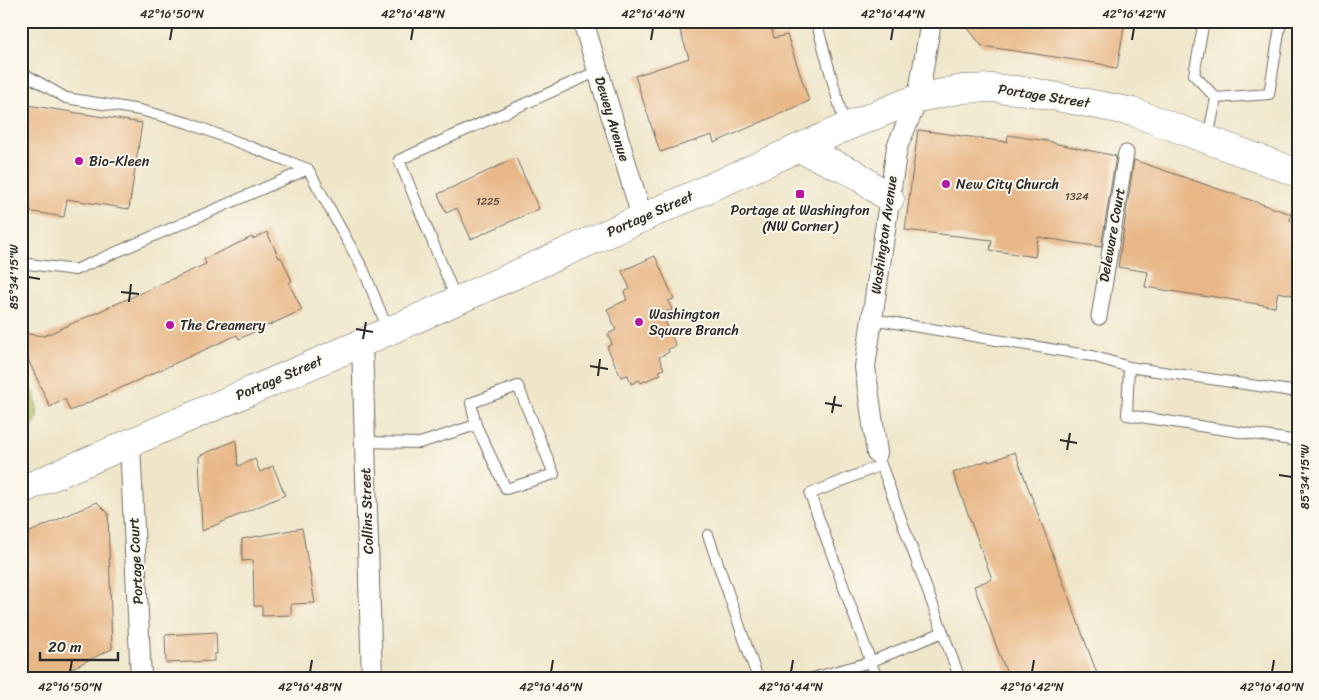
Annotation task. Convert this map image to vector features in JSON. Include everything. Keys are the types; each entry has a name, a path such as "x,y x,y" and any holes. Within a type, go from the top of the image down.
{"main road":[{"name":"Portage Street","path":"21,490 388,331 846,127 918,98 963,89 992,88 1027,91 1133,112 1298,173"},
{"path":"798,148 854,173 890,199"}],"street":[{"name":"Dewey Avenue","path":"583,21 642,217"},
{"name":"Washington Avenue","path":"879,459 865,367 897,147 918,98 931,21"},
{"name":"Deleware Court","path":"1098,316 1126,152"},
{"name":"Collins Street","path":"362,342 372,679"},
{"name":"Portage Court","path":"130,443 141,679"}],"lane":[{"path":"816,21 846,127"},
{"path":"1204,21 1194,75 1216,98"},
{"path":"1216,98 1269,94 1280,21"},
{"path":"456,300 399,160 598,71"},
{"path":"21,72 66,98 140,110 188,123 308,169 364,271 388,331"},
{"path":"1208,139 1216,98"},
{"path":"21,263 75,270 308,169"},
{"path":"872,319 1092,356 1129,367 1298,392"},
{"path":"1129,367 1127,415 1298,441"},
{"path":"518,386 554,474 506,490 476,426 471,403 518,386"},
{"path":"365,442 420,443 476,426"},
{"path":"877,679 810,494 879,459 960,679"},
{"path":"708,535 758,679"},
{"path":"809,679 870,662 942,632"}],"green space":[{"path":"21,380 34,392 37,418 34,425 21,434"}],"building":[{"path":"677,21 769,21 774,38 787,35 809,101 714,143 712,135 660,152 635,76 689,58"},
{"path":"962,21 1125,21 1117,69 1101,64 982,46"},
{"name":"Bio-Kleen","path":"21,104 142,123 129,209 67,199 64,217 21,210"},
{"path":"918,130 1007,142 1008,135 1053,142 1116,156 1101,247 1038,237 1035,257 990,250 992,240 905,230"},
{"path":"516,158 539,209 471,239 457,208 446,213 438,194"},
{"path":"1134,160 1291,214 1290,221 1298,222 1298,296 1278,292 1275,307 1145,287 1148,272 1118,267"},
{"name":"The Creamery","path":"267,232 292,281 289,283 302,310 239,339 237,335 70,411 65,399 50,407 21,344 21,333 44,336 206,264 204,259"},
{"name":"Washington Square Branch","path":"655,256 674,299 668,301 672,310 662,314 676,346 668,349 669,352 659,357 664,369 659,371 661,374 641,383 639,380 631,384 628,375 621,377 607,347 612,344 608,334 616,330 607,309 627,300 624,292 630,289 622,271"},
{"path":"236,440 238,466 255,459 260,472 273,466 285,495 202,531 199,456"},
{"path":"1015,452 1099,679 1009,679 974,586 992,579 953,473"},
{"path":"97,502 108,513 112,649 49,679 24,679 21,642 21,536"},
{"path":"302,528 315,603 291,604 291,615 262,616 262,606 254,606 253,560 242,561 242,539"},
{"path":"216,632 217,654 214,654 214,661 166,663 165,635"}],"place":[{"name":"Bio-Kleen","path":"79,161"},
{"name":"New City Church","path":"946,184"},
{"name":"Portage at Washington (NW Corner)","path":"800,194"},
{"name":"Washington Square Branch","path":"639,322"},
{"name":"The Creamery","path":"170,325"}]}
